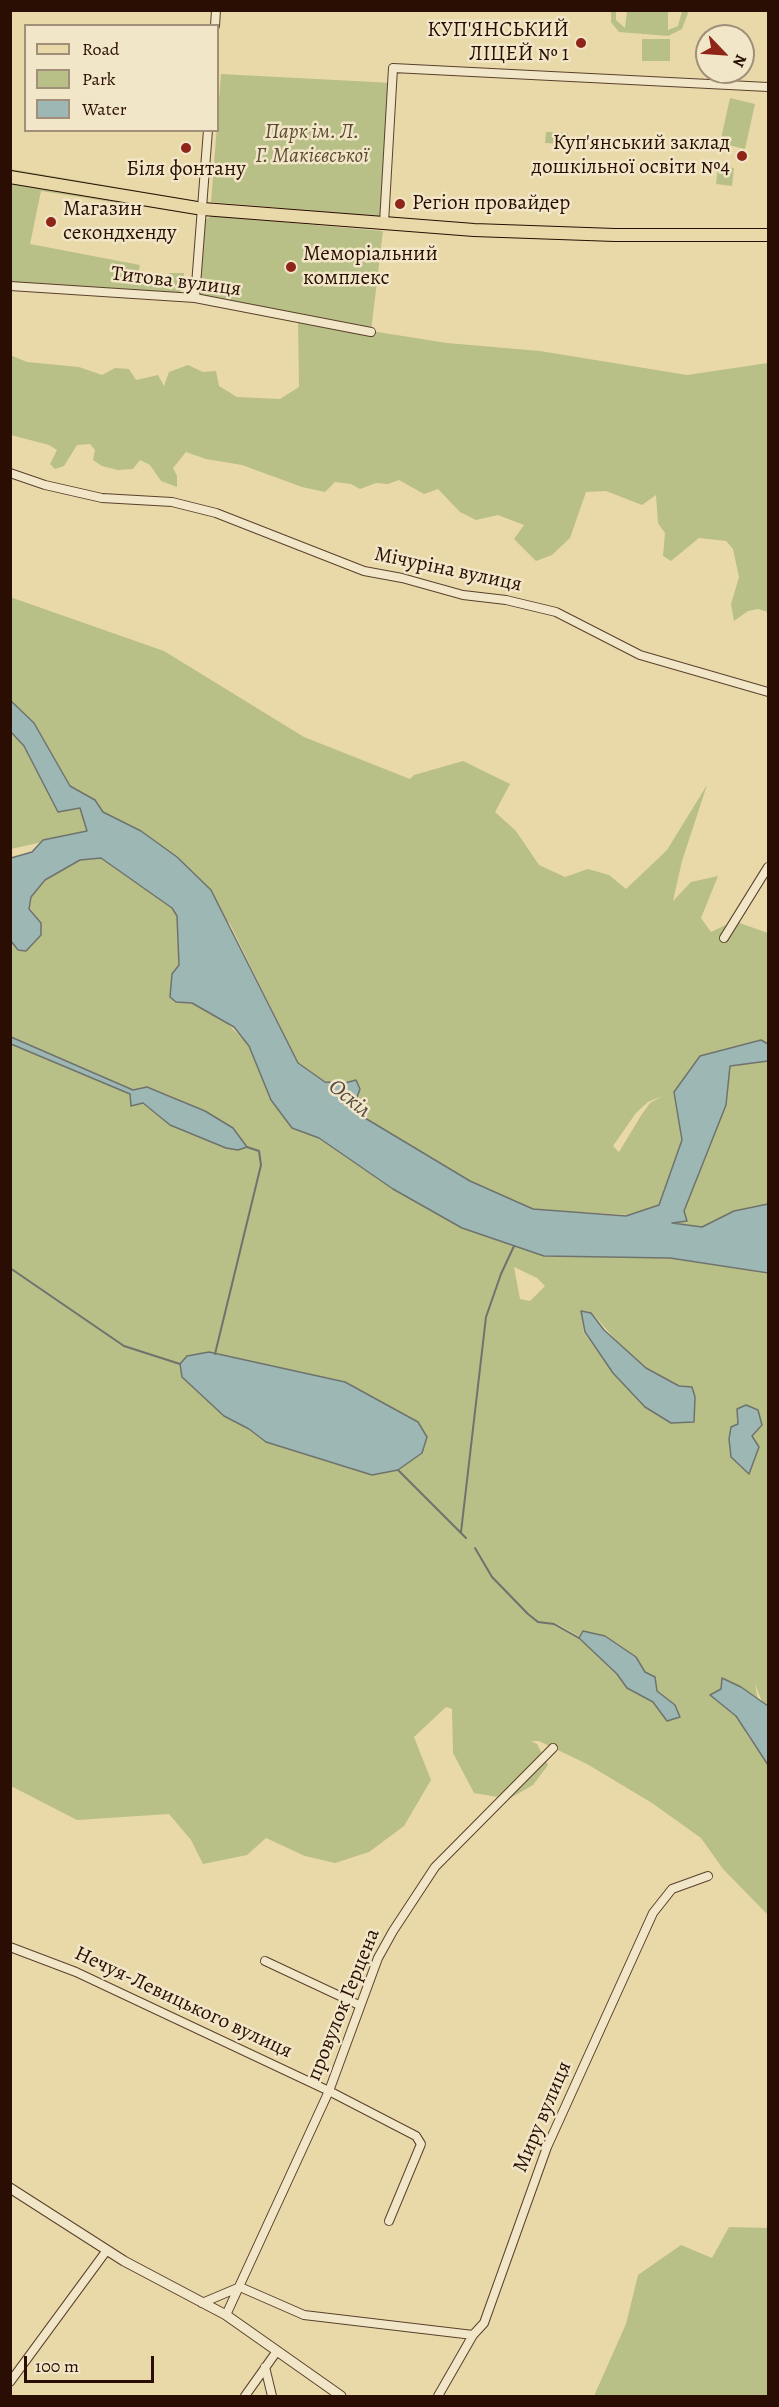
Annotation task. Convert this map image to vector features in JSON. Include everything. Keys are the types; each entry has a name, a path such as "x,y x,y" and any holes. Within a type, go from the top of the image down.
{"main road":[{"path":"10,177 203,209 474,230 615,235 768,236"}],"street":[{"path":"384,223 393,68 768,87"},
{"path":"195,298 208,132"},
{"name":"Титова вулиця","path":"10,286 195,298 371,332"},
{"name":"Мічуріна вулиця","path":"10,473 45,485 102,498 172,502 216,513 364,571 402,578 463,596 506,600 556,612 640,655 768,692"},
{"path":"724,938 768,867"},
{"name":"провулок Герцена","path":"226,2315 329,2091 378,1958 435,1867 553,1748"},
{"name":"Миру вулиця","path":"438,2397 473,2335 484,2323 547,2147 653,1913 672,1889 708,1876"},
{"name":"Нечуя-Левицького вулиця","path":"10,1947 76,1972 329,2091 416,2136 421,2142 389,2221"},
{"path":"265,1962 359,2006"},
{"path":"10,2188 106,2250 226,2315 341,2397"},
{"path":"10,2382 106,2250"},
{"path":"202,2302 240,2287 304,2315 473,2335"},
{"path":"245,2397 277,2351"},
{"path":"265,2367 272,2397"}],"green space":[{"path":"611,11 616,11 616,20 625,28 627,11 668,11 668,30 678,26 682,11 688,13 682,29 668,36 619,32 611,22"},
{"path":"642,39 670,39 670,61 642,61"},
{"name":"Парк ім. Л. Г. Макієвської","path":"221,74 392,83 384,217 211,202 216,132 219,132"},
{"path":"730,98 755,104 745,149 720,143"},
{"path":"546,132 568,133 567,144 545,143"},
{"path":"718,166 734,168 732,186 716,184"},
{"path":"11,169 192,200 191,214 41,191 30,244 140,265 138,275 167,280 169,273 184,273 183,286 178,297 10,286"},
{"path":"212,216 383,231 371,331 447,343 540,351 687,375 768,363 768,612 758,609 748,611 734,621 731,604 739,577 733,549 726,541 699,538 671,561 663,556 665,533 658,523 656,495 642,505 606,491 586,492 570,538 552,555 536,561 514,539 524,525 498,515 476,520 460,512 438,489 424,494 399,480 388,484 376,483 360,489 351,484 335,482 325,492 302,487 242,465 206,459 186,452 173,468 177,476 177,487 161,481 150,465 140,460 133,469 118,470 102,466 93,460 95,450 90,444 77,445 64,466 55,469 50,464 57,450 49,445 11,435 10,355 27,362 79,367 102,375 115,368 129,369 136,380 158,375 164,386 169,372 188,365 203,372 216,371 219,386 237,397 280,399 299,387 298,319 207,301 200,294 204,230 206,219"},
{"path":"10,597 164,651 304,737 410,779 414,775 463,761 510,784 495,812 516,831 539,865 565,877 588,869 609,875 626,889 667,850 707,785 682,861 673,901 691,882 718,876 701,918 711,932 734,921 768,933 768,1044 761,1040 700,1056 675,1090 682,1140 659,1205 628,1215 533,1209 470,1181 359,1115 356,1100 360,1089 325,1082 298,1063 230,924 141,831 103,812 95,800 70,786 34,723 11,701","holes":["663,1096 650,1103 642,1114 619,1152 613,1146 636,1113 648,1102"]},
{"path":"10,732 24,746 58,812 80,808 87,832 11,849"},
{"path":"101,858 172,908 192,939 176,1002 192,1003 213,1015 228,1024 249,1045 271,1100 292,1128 319,1138 393,1189 462,1228 544,1256 670,1258 768,1274 768,1706 762,1702 755,1684 758,1700 762,1704 745,1732 768,1765 768,1915 723,1869 701,1838 652,1803 587,1764 539,1741 531,1741 537,1744 548,1765 533,1785 509,1799 474,1793 453,1753 452,1709 446,1707 414,1737 431,1780 404,1826 369,1852 335,1863 305,1856 266,1838 247,1855 203,1864 191,1840 169,1814 77,1820 11,1786 11,1044 130,1094 170,1125 226,1148 233,1128 205,1111 164,1093 147,1087 133,1090 11,1037 10,941 18,950 41,923 29,909 31,897 46,880 80,860","holes":["514,1267 537,1278 545,1286 530,1301 520,1299","581,1312 592,1313 642,1370 679,1386 695,1397 694,1422 645,1407 613,1373 584,1333","345,1382 418,1422 339,1464 266,1442 249,1429 224,1416","554,1622 580,1637 584,1632 605,1636 636,1657 645,1672 655,1677 657,1691 675,1705 653,1702 627,1687 617,1674 581,1640"]},
{"path":"765,1056 768,1061 768,1207 702,1228 668,1222 681,1210 714,1120 726,1105 730,1066"},
{"path":"729,2227 768,2228 768,2396 594,2396 626,2324 638,2275 681,2245 712,2258"}],"water":[{"name":"Оскіл","path":"11,701 34,723 70,786 95,800 103,812 141,831 177,857 211,890 298,1063 325,1082 345,1083 356,1080 360,1089 356,1100 360,1115 470,1181 533,1209 626,1216 659,1205 682,1140 674,1092 700,1056 761,1040 768,1044 768,1061 730,1066 726,1105 684,1211 687,1221 672,1223 702,1227 734,1211 768,1204 768,1273 670,1258 544,1256 462,1228 393,1189 319,1138 292,1128 271,1100 249,1046 234,1027 192,1003 176,1002 170,997 172,974 179,965 177,916 172,908 101,858 80,860 45,880 31,897 29,909 41,923 41,935 26,951 18,950 11,941 11,858 32,852 43,840 87,831 80,808 58,812 24,746 11,732"},
{"path":"11,1037 133,1090 147,1087 205,1111 233,1128 247,1147 238,1150 226,1148 170,1125 143,1103 131,1106 130,1094 11,1044"},
{"path":"581,1311 591,1313 604,1330 646,1368 679,1386 692,1387 695,1397 694,1422 671,1423 645,1407 613,1373 585,1332"},
{"path":"209,1352 345,1382 418,1422 427,1437 422,1453 398,1470 372,1475 266,1442 249,1429 224,1416 182,1377 180,1364 187,1356"},
{"path":"746,1405 758,1410 762,1425 752,1436 759,1447 749,1474 731,1457 729,1439 731,1427 738,1424 737,1409"},
{"path":"583,1631 605,1636 636,1657 645,1672 655,1677 657,1691 675,1705 680,1717 667,1721 653,1702 627,1688 617,1674 579,1638"},
{"path":"722,1678 741,1687 768,1706 768,1765 736,1716 710,1695 721,1689"}],"waterway":[{"path":"215,1354 261,1165 259,1151 247,1147"},
{"path":"461,1532 486,1317 501,1274 514,1246"},
{"path":"10,1268 124,1346 180,1364"},
{"path":"398,1470 466,1538"},
{"path":"475,1548 492,1577 528,1614 538,1622 554,1624 579,1638"}],"place":[{"name":"КУП'ЯНСЬКИЙ ЛІЦЕЙ № 1","path":"581,43"},
{"name":"Біля фонтану","path":"186,148"},
{"name":"Куп'янський заклад дошкільної освіти №4","path":"742,156"},
{"name":"Регіон провайдер","path":"400,204"},
{"name":"Магазин секондхенду","path":"51,222"},
{"name":"Меморіальний комплекс","path":"291,267"}]}
